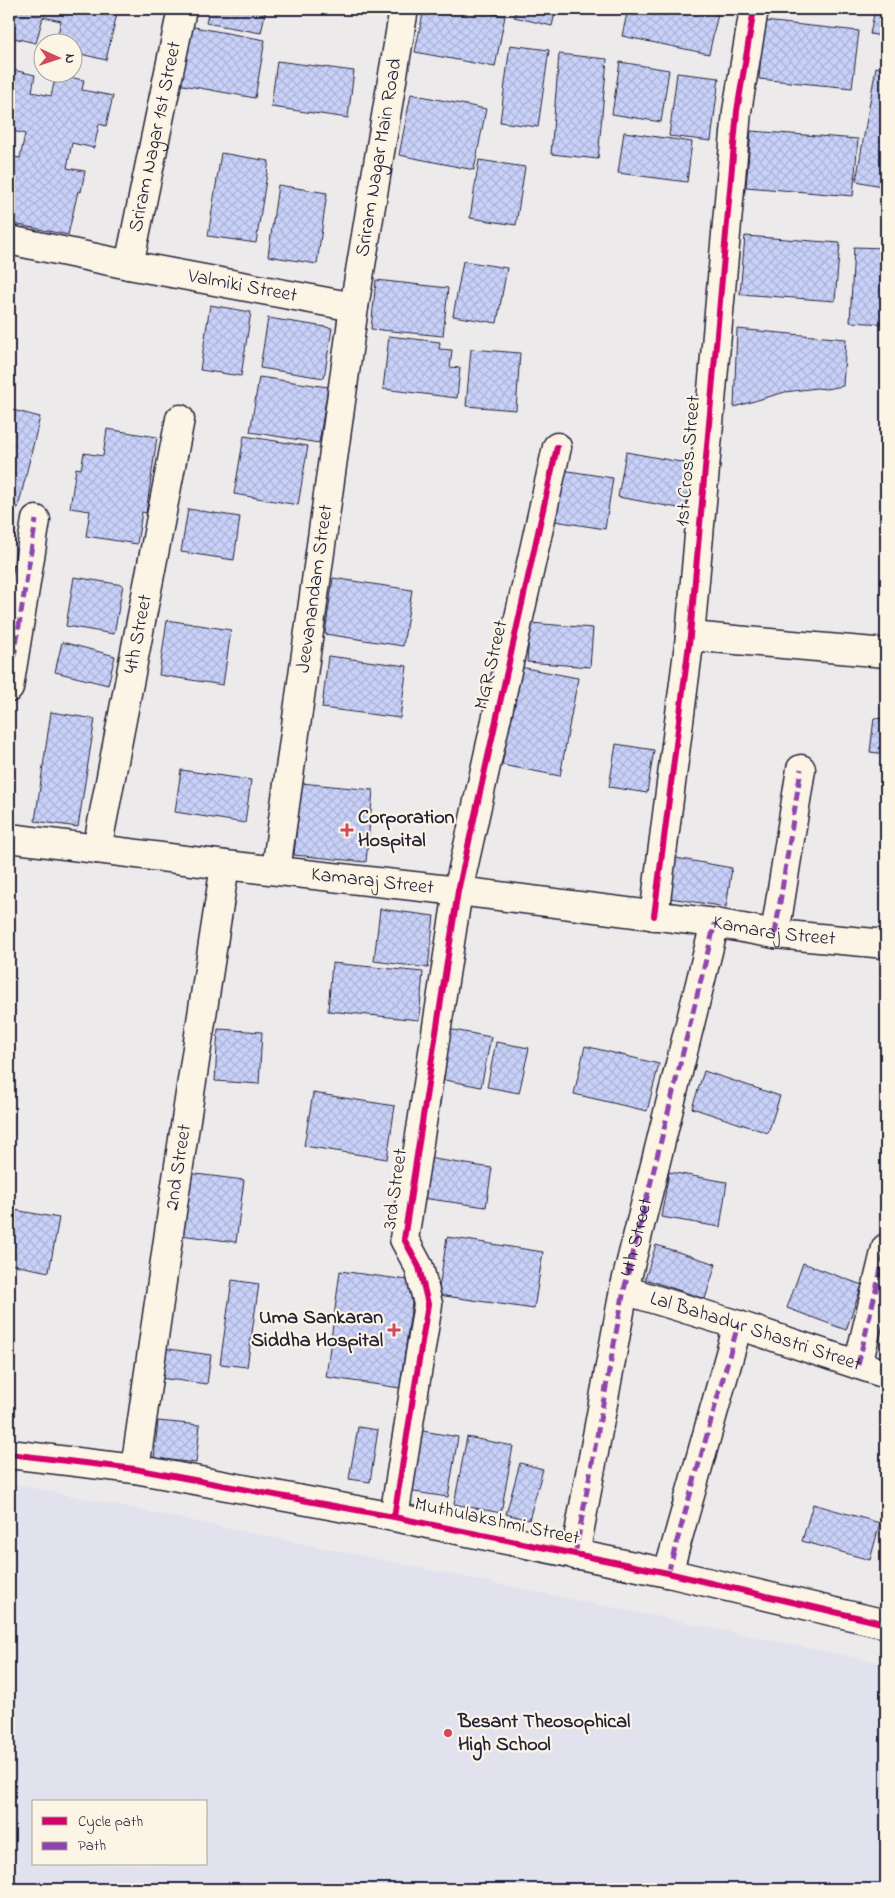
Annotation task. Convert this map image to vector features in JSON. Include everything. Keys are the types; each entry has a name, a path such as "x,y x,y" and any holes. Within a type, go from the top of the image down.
{"street":[{"name":"Sriram Nagar 1st Street","path":"129,265 182,9"},
{"name":"Sriram Nagar Main Road","path":"354,307 404,9"},
{"name":"1st Cross Street","path":"654,916 690,636 737,111 754,9"},
{"name":"Valmiki Street","path":"9,240 129,265 354,307"},
{"name":"Jeevanandam Street","path":"276,870 354,307"},
{"name":"4th Street","path":"97,849 180,420"},
{"name":"MGR Street","path":"458,891 557,447"},
{"path":"9,688 36,520"},
{"path":"690,636 886,653"},
{"path":"775,934 801,769"},
{"name":"Kamaraj Street","path":"9,838 715,923 775,934 886,944"},
{"name":"2nd Street","path":"135,1469 174,1198 226,865"},
{"name":"3rd Street","path":"394,1517 428,1304 419,1267 404,1239 458,891"},
{"name":"4th Street","path":"575,1555 624,1290 715,923"},
{"path":"858,1365 886,1248"},
{"name":"Lal Bahadur Shastri Street","path":"624,1290 886,1374"},
{"path":"668,1573 738,1325"},
{"name":"Muthulakshmi Street","path":"9,1454 135,1469 394,1517 668,1573 886,1624"}],"shaded area":[{"name":"Besant Theosophical High School","path":"9,1483 886,1664 886,1889 9,1889"}],"building":[{"path":"9,9 118,9 106,60 82,54 82,32 58,32 61,21 43,17 39,32 32,32 32,42 9,37"},
{"path":"209,9 266,9 261,33 206,23"},
{"path":"424,9 467,9 505,16 495,67 415,52"},
{"path":"516,9 556,9 552,26 514,17"},
{"path":"628,9 719,9 709,54 622,36"},
{"path":"875,9 886,9 886,37 870,34"},
{"path":"764,21 859,31 852,88 759,79"},
{"path":"183,25 265,40 255,98 172,83"},
{"path":"510,45 549,50 538,127 500,122"},
{"path":"559,54 607,59 598,159 551,154"},
{"path":"277,61 354,71 348,118 271,107"},
{"path":"620,62 669,70 661,122 612,114"},
{"path":"876,67 886,69 886,187 856,181"},
{"path":"9,69 32,74 32,82 34,82 32,92 51,96 54,82 82,82 82,80 84,80 82,90 113,96 106,126 99,124 94,148 72,143 67,168 85,171 81,192 78,191 68,235 9,223 9,156 20,158 25,134 9,130"},
{"path":"677,73 719,78 711,141 669,136"},
{"path":"411,94 486,109 474,170 399,155"},
{"path":"751,131 858,139 853,196 746,187"},
{"path":"624,132 692,142 687,182 618,173"},
{"path":"221,153 269,161 256,243 208,236"},
{"path":"479,160 525,167 516,225 470,218"},
{"path":"278,185 327,193 317,264 268,256"},
{"path":"745,236 840,243 835,301 740,294"},
{"path":"854,247 886,248 886,324 850,322"},
{"path":"463,261 507,268 497,323 453,316"},
{"path":"376,280 448,288 443,336 371,329"},
{"path":"210,305 251,312 241,376 200,370"},
{"path":"268,318 332,328 324,378 260,368"},
{"path":"737,329 846,339 843,386 785,392 734,407"},
{"path":"389,336 440,342 439,349 452,350 450,367 460,368 457,398 383,389"},
{"path":"471,349 520,353 516,410 466,406"},
{"path":"259,377 328,387 319,443 250,432"},
{"path":"9,409 40,417 18,508 9,505"},
{"path":"107,429 157,437 146,513 142,512 137,544 86,536 90,511 70,508 76,468 81,469 84,453 103,456"},
{"path":"244,436 308,446 298,505 234,494"},
{"path":"626,452 697,465 689,510 618,497"},
{"path":"556,469 613,478 605,529 548,520"},
{"path":"188,509 240,517 234,560 181,552"},
{"path":"74,577 123,585 114,634 66,626"},
{"path":"333,578 412,590 403,646 325,634"},
{"path":"167,620 231,630 223,685 159,675"},
{"path":"530,623 593,628 590,667 527,662"},
{"path":"62,642 115,656 108,685 55,672"},
{"path":"328,656 407,666 400,718 322,708"},
{"path":"520,667 578,678 560,776 502,765"},
{"path":"51,712 95,719 78,827 35,821"},
{"path":"874,718 886,719 886,754 870,752"},
{"path":"616,744 654,750 647,793 609,787"},
{"path":"181,770 251,780 245,823 175,812"},
{"path":"301,783 373,790 366,862 294,855"},
{"path":"676,858 732,868 726,907 670,898"},
{"path":"380,909 434,916 428,968 374,961"},
{"path":"332,963 423,972 419,1020 328,1011"},
{"path":"218,1029 262,1032 259,1084 215,1081"},
{"path":"448,1029 491,1037 481,1087 440,1079"},
{"path":"496,1042 529,1048 519,1093 487,1087"},
{"path":"585,1046 659,1064 647,1111 574,1094"},
{"path":"704,1071 780,1096 768,1133 692,1108"},
{"path":"313,1093 395,1106 387,1159 304,1146"},
{"path":"421,1157 492,1168 486,1207 415,1197"},
{"path":"669,1172 727,1182 720,1227 661,1217"},
{"path":"188,1173 244,1180 236,1242 180,1235"},
{"path":"9,1209 59,1218 49,1272 9,1264"},
{"path":"447,1237 543,1252 534,1309 438,1295"},
{"path":"656,1245 716,1264 705,1299 645,1279"},
{"path":"803,1263 862,1285 846,1330 787,1308"},
{"path":"340,1271 415,1281 400,1388 326,1377"},
{"path":"232,1280 259,1284 247,1367 220,1364"},
{"path":"162,1348 211,1355 207,1384 159,1378"},
{"path":"158,1421 200,1425 196,1463 154,1458"},
{"path":"358,1427 378,1430 370,1482 349,1479"},
{"path":"417,1430 458,1437 448,1497 407,1491"},
{"path":"467,1437 513,1446 501,1513 454,1504"},
{"path":"520,1463 543,1469 529,1520 506,1514"},
{"path":"813,1504 880,1523 870,1560 802,1541"}],"marked path":[{"path":"9,688 36,520"},
{"path":"775,934 801,769"},
{"path":"575,1555 624,1290 715,923"},
{"path":"858,1365 886,1248"},
{"path":"668,1573 738,1325"}],"cycle path":[{"path":"654,916 690,636 737,111 754,9"},
{"path":"394,1517 428,1304 419,1267 404,1239 458,891 557,447"},
{"path":"9,1454 135,1469 394,1517 668,1573 886,1624"}],"place":[{"name":"Corporation Hospital","path":"347,830"},
{"name":"Uma Sankaran Siddha Hospital","path":"394,1330"},
{"name":"Besant Theosophical High School","path":"448,1733"}]}
